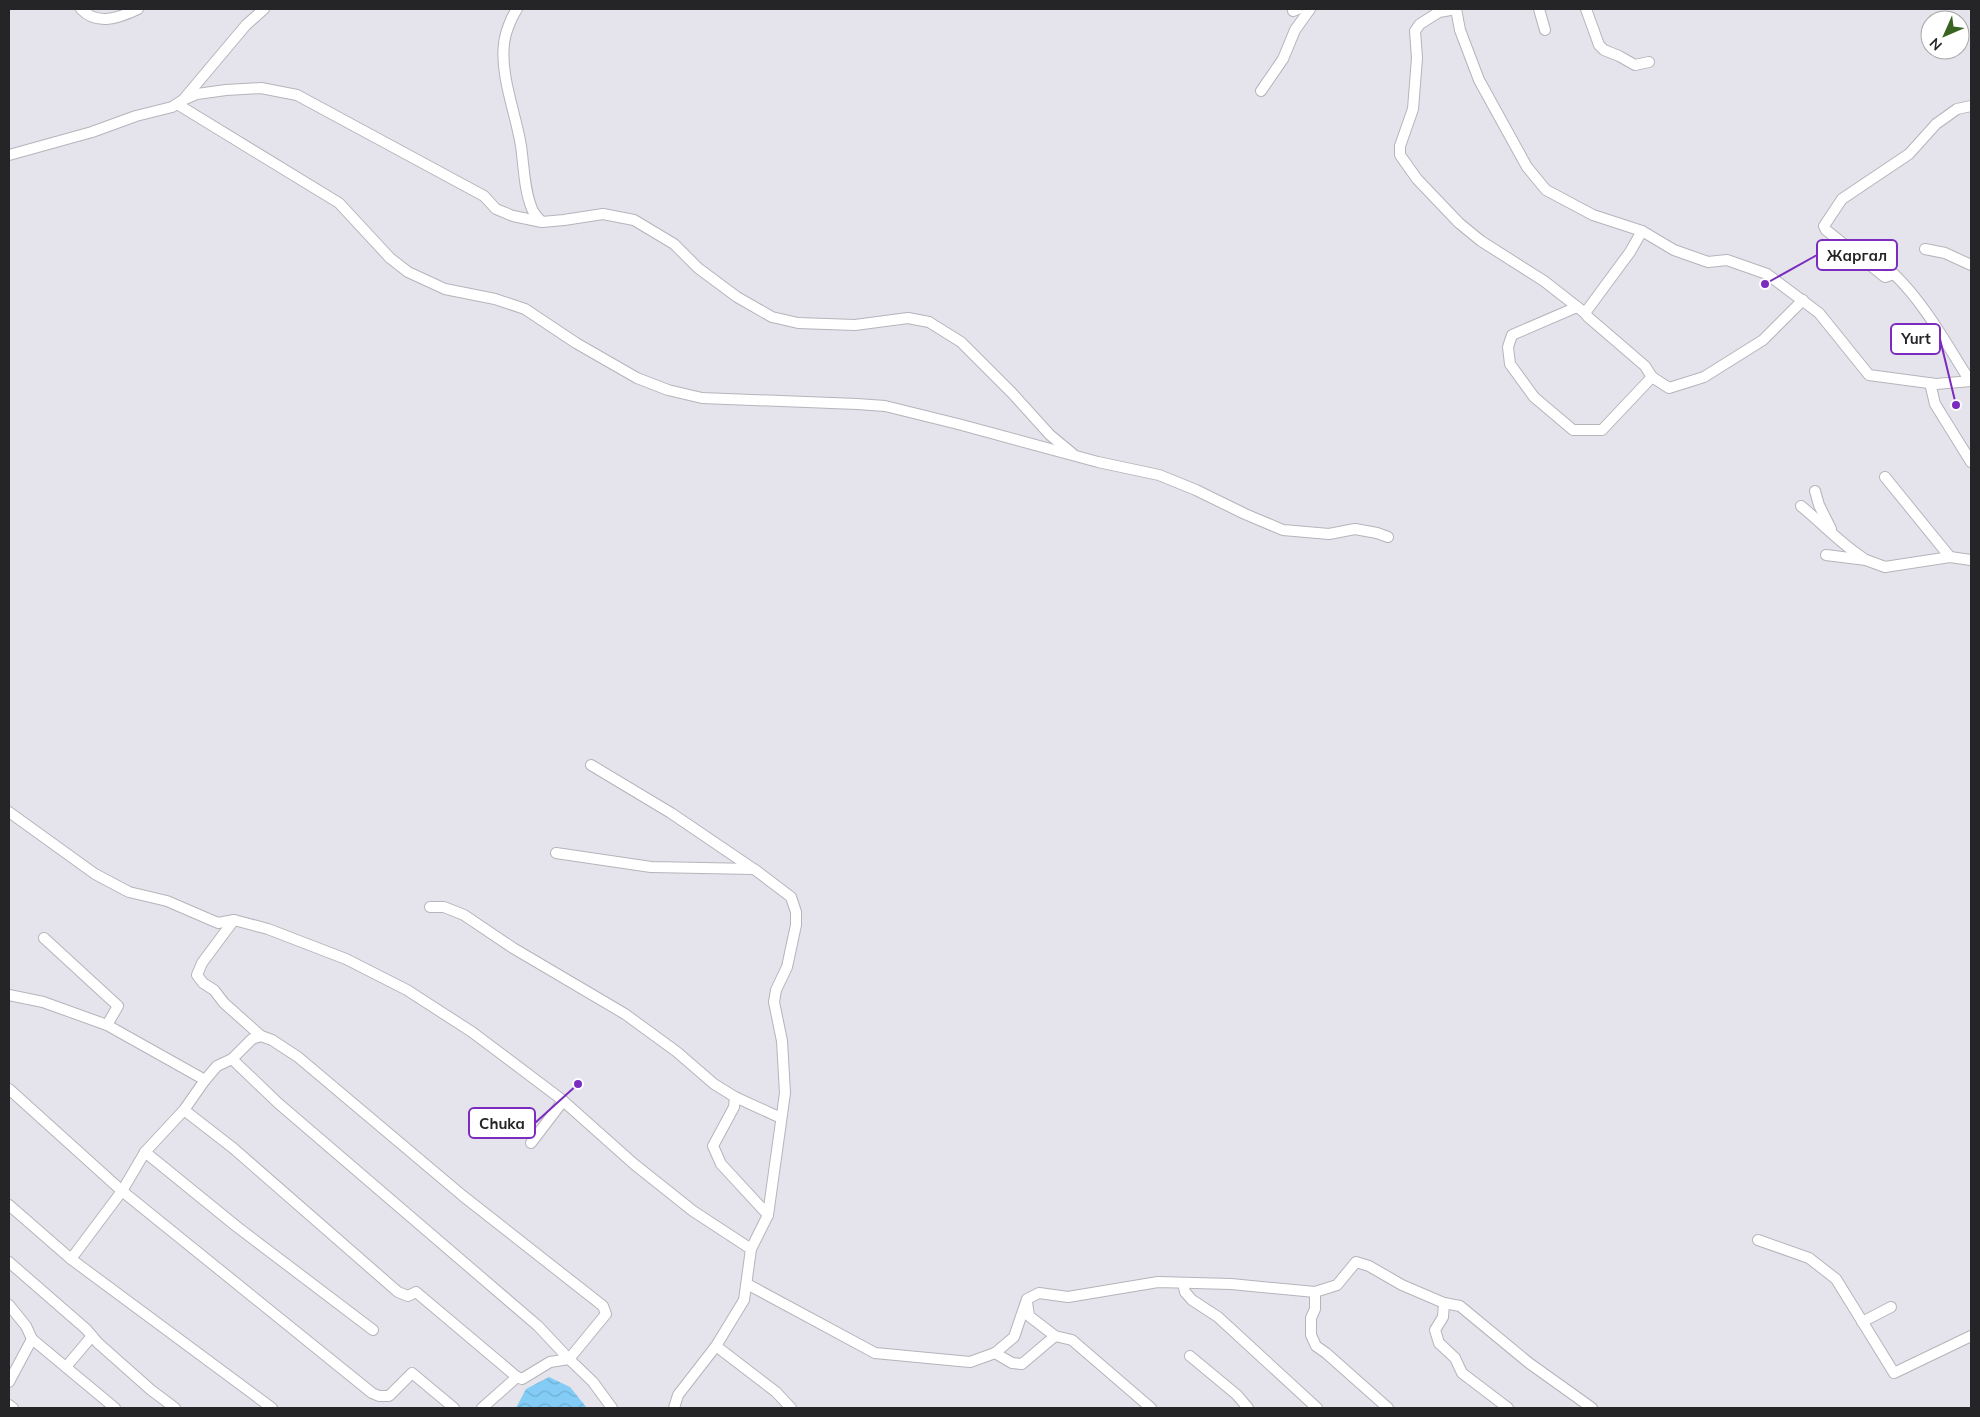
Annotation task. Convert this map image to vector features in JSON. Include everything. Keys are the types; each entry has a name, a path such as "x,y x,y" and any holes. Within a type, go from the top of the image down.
{"street":[{"path":"81,9 90,17 105,19 123,16 138,9"},
{"path":"180,102 246,25 264,9"},
{"path":"517,9 508,28 504,43 504,60 521,146 525,183 533,211 542,222"},
{"path":"1261,91 1283,59 1295,30 1310,9"},
{"path":"1804,300 1763,340 1704,377 1669,388 1652,377 1645,366 1581,310 1544,281 1481,241 1459,223 1417,179 1400,154 1400,146 1414,108 1417,58 1415,31 1420,24 1439,12 1456,9 1460,30 1479,80 1527,167 1546,190 1593,215 1642,231 1674,250 1708,262 1727,260 1768,274 1804,300 1819,313 1869,375 1930,383 1971,381"},
{"path":"1539,9 1545,30"},
{"path":"1586,9 1599,45 1604,50 1636,66 1649,62"},
{"path":"9,156 92,132 136,116 172,107 198,94 261,88 296,95 484,196 496,209 512,216 542,222 603,214 634,220 674,244 698,268 737,297 772,317 798,323 845,325 908,318 928,322 961,342 1012,393 1050,435 1076,456"},
{"path":"180,102 338,203 390,258 408,272 445,289 495,299 525,309 576,343 636,378 668,390 702,398 885,406 1076,456 1159,475 1284,530 1329,534 1355,529 1388,537"},
{"path":"1971,106 1957,109 1936,124 1909,154 1842,199 1824,226 1826,230 1885,277 1894,274 1903,283 1941,335 1971,381"},
{"path":"1642,231 1630,252 1581,310 1512,335 1508,347 1510,364 1534,397 1574,430 1602,430 1652,377"},
{"path":"1925,249 1945,253 1971,265"},
{"path":"1930,383 1935,404 1971,462"},
{"path":"1885,477 1950,557"},
{"path":"1815,491 1819,505 1834,534"},
{"path":"1800,506 1834,534 1844,545 1866,560"},
{"path":"1826,554 1866,560 1885,567 1950,557 1971,560"},
{"path":"591,765 670,813 754,869 790,897 796,912 794,941 776,990 774,1002 782,1041 785,1093 768,1215 751,1249 744,1300 716,1346 678,1395 674,1408"},
{"path":"9,812 95,874 128,892 167,901 218,923 234,920 268,929 346,959 407,990 472,1032 563,1101 634,1164 693,1211 751,1249"},
{"path":"556,853 651,867 754,869 779,883"},
{"path":"430,907 444,907 464,915 505,943 625,1014 677,1052 714,1084 735,1097 781,1118"},
{"path":"184,1110 233,1148 398,1292 408,1296 416,1292 517,1377 522,1379 550,1362 569,1359 606,1314 603,1306 464,1196 298,1057 272,1040 262,1036 224,1003 197,975 202,963 234,920"},
{"path":"44,938 118,1006 106,1024"},
{"path":"9,995 43,1002 106,1024 204,1080"},
{"path":"70,1259 122,1191 145,1152 184,1110 204,1080 217,1066 232,1059 252,1040 262,1036"},
{"path":"232,1059 278,1103 538,1326 593,1382 612,1408"},
{"path":"9,1089 122,1191 372,1393 379,1396 389,1396 412,1373 454,1408"},
{"path":"735,1097 734,1108 713,1146 721,1164 768,1215"},
{"path":"532,1143 563,1101"},
{"path":"145,1152 236,1226 373,1330"},
{"path":"9,1204 70,1259 272,1408"},
{"path":"1758,1240 1809,1258 1836,1279 1894,1373 1971,1336"},
{"path":"9,1262 86,1329 151,1390 175,1408"},
{"path":"747,1284 875,1353 970,1362 995,1354 1014,1337 1027,1299 1039,1293 1068,1297 1158,1282 1231,1284 1315,1292 1337,1286 1356,1262 1369,1266 1444,1304 1460,1306 1529,1363 1592,1408"},
{"path":"1183,1283 1185,1292 1192,1300 1218,1317 1317,1408"},
{"path":"1315,1292 1315,1309 1311,1318 1311,1335 1316,1346 1388,1408"},
{"path":"1027,1299 1029,1316 1055,1336 1072,1340 1151,1408"},
{"path":"1444,1304 1443,1317 1435,1330 1439,1342 1455,1358 1462,1373 1508,1408"},
{"path":"9,1305 26,1326 32,1339 115,1408"},
{"path":"1862,1322 1891,1307"},
{"path":"66,1367 92,1336"},
{"path":"995,1354 1012,1364 1022,1364 1055,1336"},
{"path":"9,1382 32,1339"},
{"path":"716,1346 776,1392 791,1408"},
{"path":"1190,1356 1237,1395 1248,1408"},
{"path":"482,1408 517,1377"},
{"path":"9,1405 13,1408"}],"water":[{"path":"549,1377 570,1387 587,1408 516,1408 526,1389"}],"place":[{"name":"Жаргал","path":"1765,284"},
{"name":"Yurt","path":"1956,405"},
{"name":"Chuka","path":"578,1084"}]}
